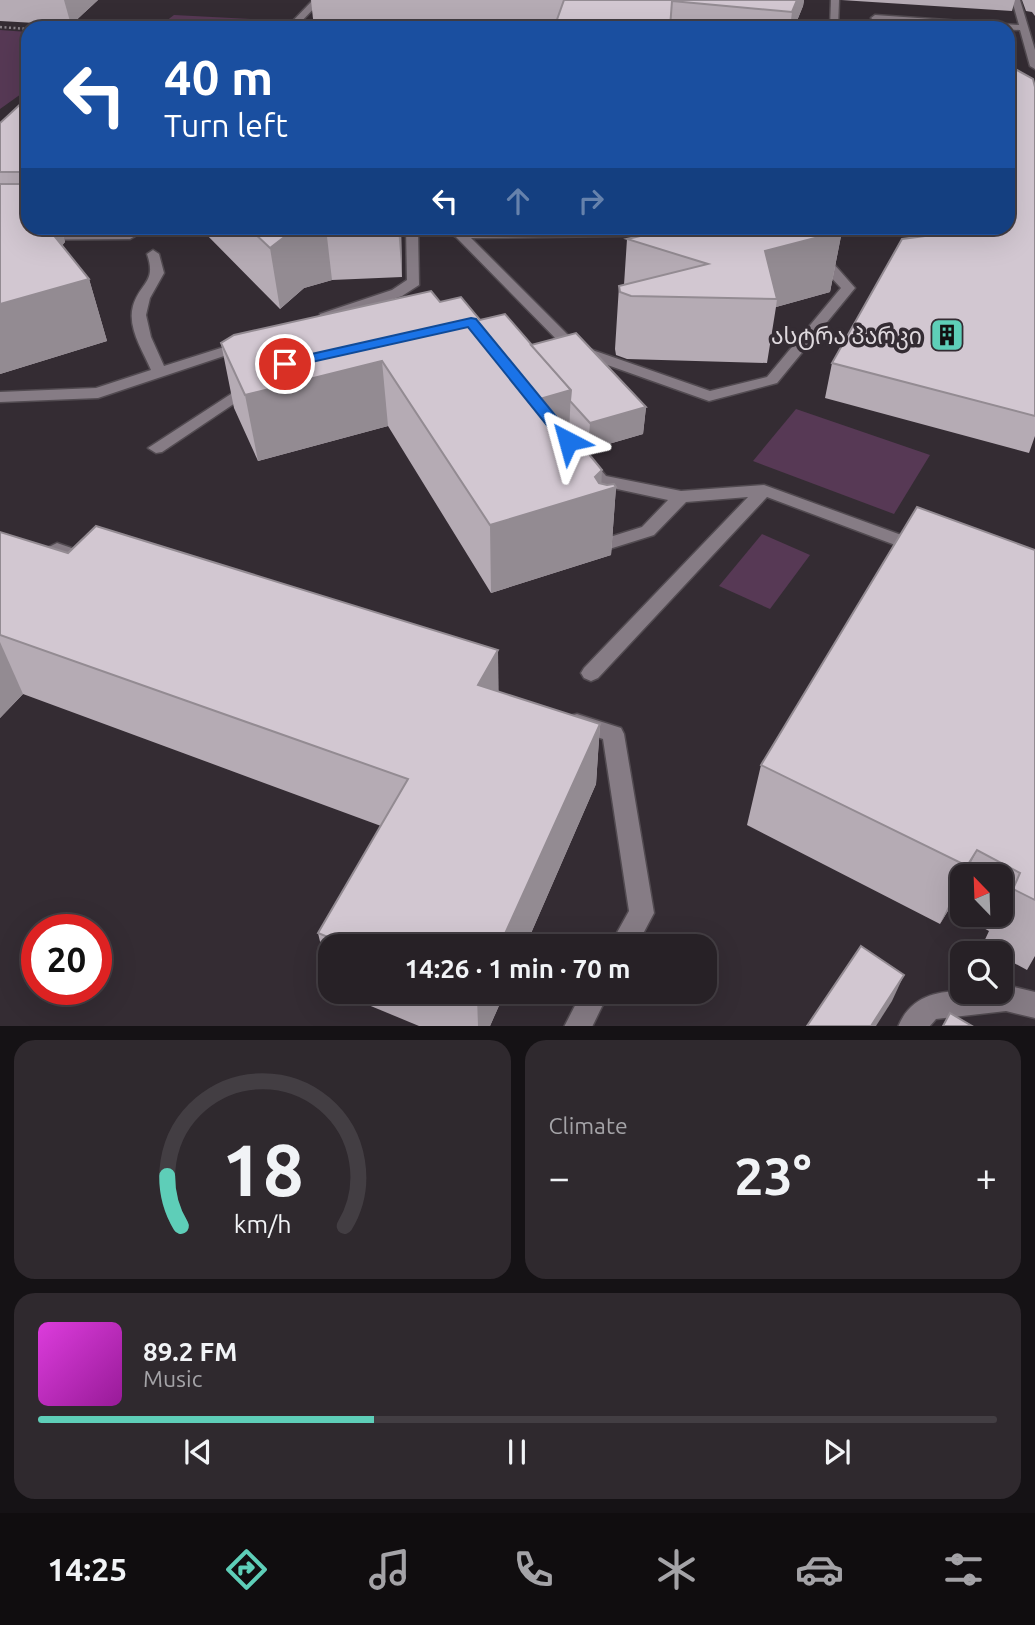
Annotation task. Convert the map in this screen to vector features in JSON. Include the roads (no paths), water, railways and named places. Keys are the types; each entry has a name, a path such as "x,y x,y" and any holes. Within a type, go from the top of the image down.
{"lane":[{"path":"297,21 318,0"},
{"path":"834,21 835,0"},
{"path":"1016,0 1035,66"},
{"path":"308,10 320,11"},
{"path":"875,18 920,21"},
{"path":"1015,27 1024,28"},
{"path":"0,236 130,235"},
{"path":"305,324 397,293 414,282 412,235"},
{"path":"461,235 573,348 709,396 772,380 848,288 813,249"},
{"path":"153,254 159,265 159,278 141,302 139,317 160,373"},
{"path":"0,397 98,393 252,342"},
{"path":"156,448 261,380"},
{"path":"574,449 600,480 681,498 764,490 932,552"},
{"path":"591,673 764,490"},
{"path":"603,545 648,531 681,498"},
{"path":"0,579 57,549 110,567"},
{"path":"560,716 613,734 642,913 630,934"},
{"path":"912,1026 929,1007 1006,998 1035,1005"},
{"path":"578,1026 589,1004"}],"place":[{"name":"ასტრა პარკი","path":"947,335"}]}
